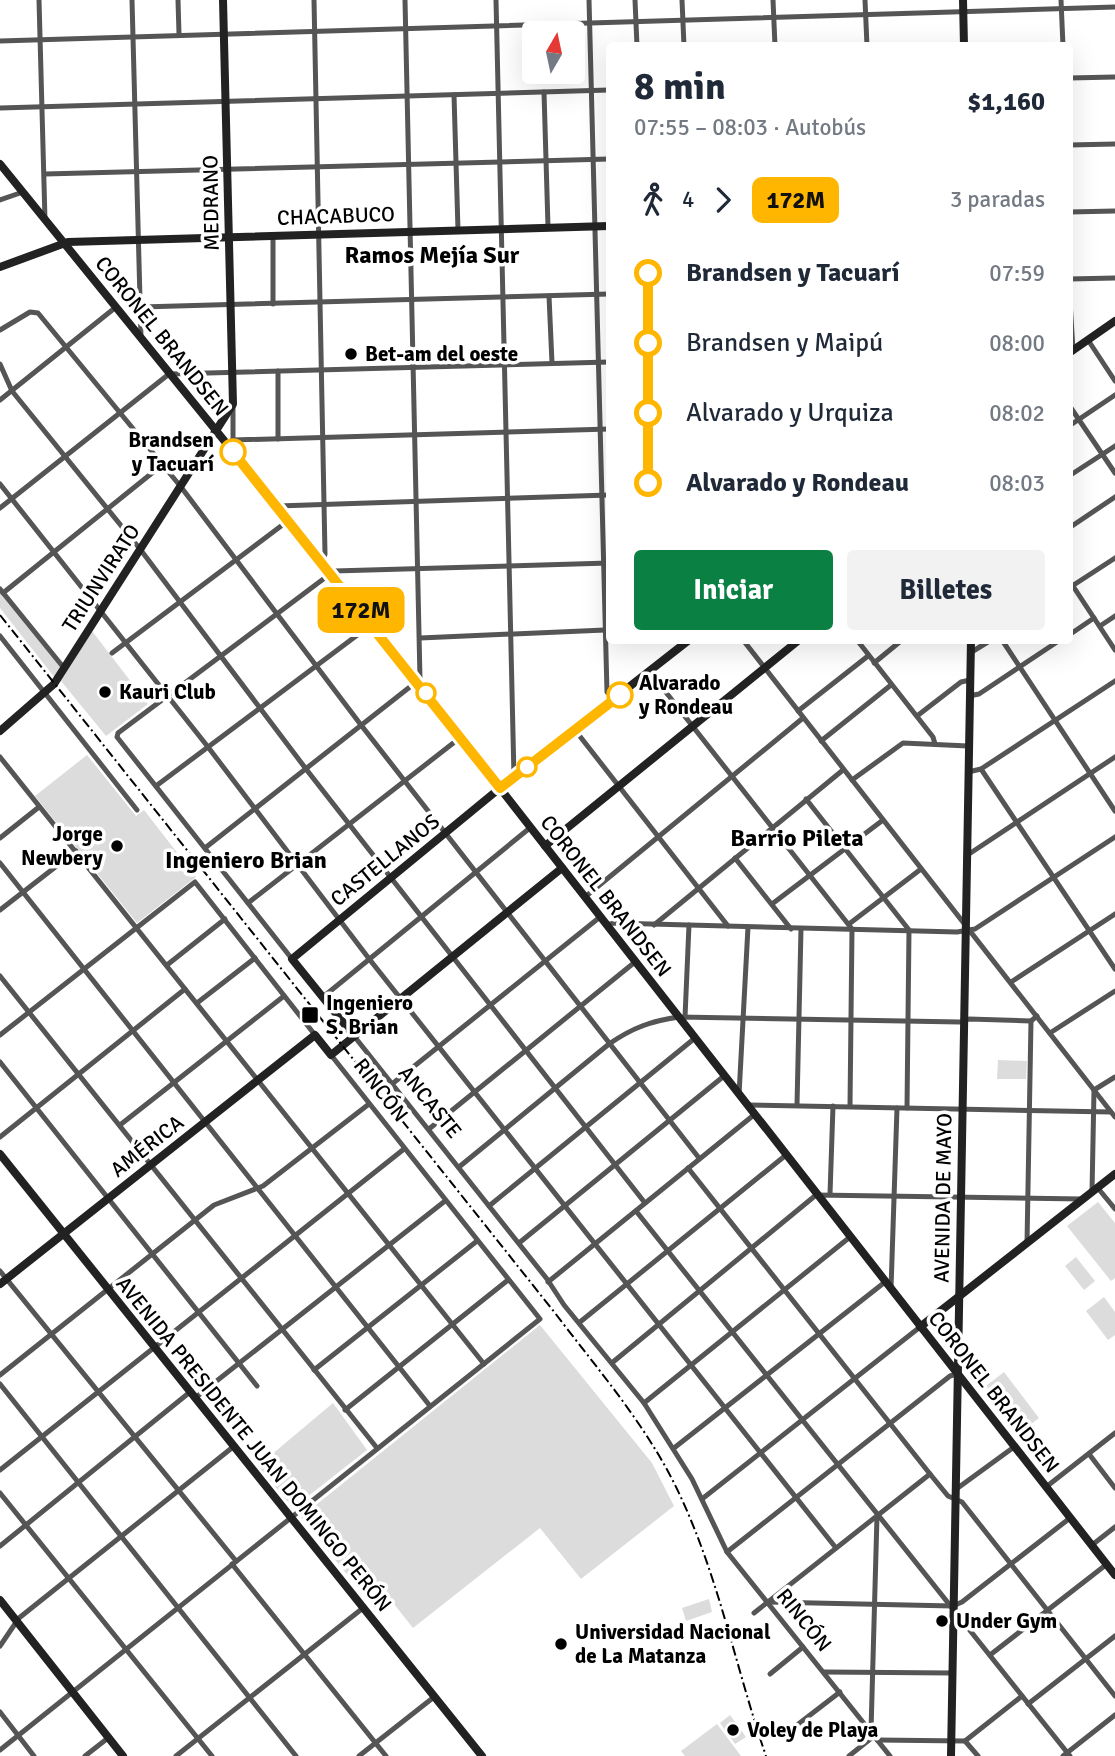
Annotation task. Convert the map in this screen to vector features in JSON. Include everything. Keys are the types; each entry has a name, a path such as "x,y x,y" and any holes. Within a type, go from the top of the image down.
{"street":[{"path":"39,0 45,220"},
{"path":"132,0 141,337"},
{"path":"178,0 179,34"},
{"name":"MEDRANO","path":"223,0 233,372 230,442"},
{"path":"314,0 325,503 323,562"},
{"path":"205,848 418,682 421,638 405,0"},
{"path":"496,0 514,776"},
{"path":"278,506 606,495 598,362 589,0"},
{"path":"635,0 637,42"},
{"path":"682,0 684,42"},
{"path":"774,0 775,42"},
{"path":"865,0 867,42"},
{"path":"963,0 964,42"},
{"path":"1061,0 1063,42"},
{"path":"0,40 1115,7"},
{"path":"1073,78 1115,76"},
{"path":"0,108 606,90"},
{"path":"544,92 548,227"},
{"path":"454,95 458,230"},
{"path":"1073,145 1115,144"},
{"path":"45,174 606,159"},
{"name":"CORONEL BRANDSEN","path":"0,164 216,431 230,442 635,962 682,1017 695,1038 816,1195 1115,1575"},
{"path":"0,200 23,192"},
{"path":"1073,212 1115,211"},
{"name":"CHACABUCO","path":"0,267 63,243 606,226"},
{"path":"273,236 273,304"},
{"path":"1073,282 1115,278"},
{"path":"141,307 606,294"},
{"path":"549,296 552,363"},
{"path":"0,400 116,307"},
{"path":"0,330 34,311 67,347 181,487 444,833 699,1158"},
{"path":"1073,350 1115,321"},
{"path":"1088,340 1115,381"},
{"path":"0,508 169,374 606,362"},
{"path":"0,364 12,391 140,549 306,769 645,1203"},
{"path":"278,371 278,439"},
{"path":"1073,423 1115,395"},
{"path":"216,431 233,404"},
{"path":"1073,411 1115,473"},
{"path":"230,442 606,429"},
{"name":"TRIUNVIRATO","path":"0,731 45,694 64,668 216,431"},
{"path":"1073,473 1115,446"},
{"path":"64,668 2,591 162,465"},
{"path":"0,484 208,747 370,960 836,1548"},
{"path":"1073,525 1115,497"},
{"path":"113,653 289,520"},
{"path":"1073,583 1115,558"},
{"path":"167,696 331,572 606,563"},
{"path":"1073,587 1115,650"},
{"path":"606,596 607,692 609,697 617,698"},
{"path":"1100,626 1115,616"},
{"path":"1073,632 1094,618"},
{"path":"156,786 372,624"},
{"path":"421,638 605,630"},
{"path":"0,636 137,810"},
{"name":"CASTELLANOS","path":"292,959 514,776 684,644"},
{"path":"746,644 965,929 974,935 1113,1115"},
{"path":"545,846 794,644"},
{"path":"860,644 917,716 935,744"},
{"path":"874,663 897,644"},
{"name":"AVENIDA DE MAYO","path":"951,1756 971,644"},
{"path":"970,653 985,644"},
{"path":"1005,644 1115,811"},
{"path":"969,696 979,694 1054,644"},
{"path":"798,711 868,656"},
{"path":"650,672 850,927 853,1021 850,1106"},
{"path":"917,716 961,682 970,680"},
{"path":"968,772 981,769 1115,681"},
{"path":"821,741 891,685"},
{"name":"ANCASTE","path":"167,696 117,735 519,1243 564,1305 613,1362 674,1448 702,1499"},
{"path":"585,897 803,718"},
{"path":"575,730 729,927"},
{"path":"248,903 461,737"},
{"path":"852,780 903,743 968,746"},
{"path":"0,757 484,1364 0,1750"},
{"path":"966,856 1115,757"},
{"path":"981,769 1115,969"},
{"path":"654,925 843,770"},
{"path":"806,799 909,930 907,1108"},
{"path":"0,838 39,807"},
{"path":"772,904 883,820"},
{"path":"323,998 531,827"},
{"path":"607,925 791,929 850,927 957,932 975,929 1115,837"},
{"path":"0,910 76,851"},
{"path":"735,858 791,929"},
{"path":"0,863 430,1406"},
{"path":"331,1055 562,868"},
{"path":"850,927 921,869"},
{"name":"RINCÓN","path":"136,928 195,883 225,919 540,1319 484,1364"},
{"path":"1011,982 1115,914"},
{"path":"392,1084 600,917"},
{"path":"167,965 225,919"},
{"path":"682,1017 688,925"},
{"path":"739,1095 748,927"},
{"path":"0,1035 136,928"},
{"path":"797,1105 802,929"},
{"path":"197,1003 255,958"},
{"path":"429,1129 635,962"},
{"path":"0,976 377,1448"},
{"path":"0,1137 186,989"},
{"path":"1051,1033 1115,990"},
{"path":"120,1125 284,996"},
{"path":"459,1167 609,1044 642,1024 682,1017 908,1022 1031,1021 1037,1016"},
{"path":"1027,1243 1031,1021"},
{"name":"AMÉRICA","path":"3,1281 315,1035"},
{"path":"489,1206 695,1038"},
{"path":"0,1062 257,1386"},
{"path":"519,1243 724,1076"},
{"path":"1094,1090 1115,1077"},
{"path":"1094,1090 1095,1189 1115,1209"},
{"path":"0,1375 217,1203 258,1189 369,1104"},
{"path":"747,1105 962,1108 1094,1112 1113,1115"},
{"path":"830,1194 833,1106"},
{"path":"674,1448 819,1334 888,1286 895,1194 897,1108"},
{"path":"548,1282 755,1114"},
{"path":"0,1470 404,1149"},
{"name":"AVENIDA PRESIDENTE JUAN DOMINGO PERÓN","path":"0,1154 481,1756"},
{"path":"580,1322 786,1155"},
{"path":"688,1168 948,1496 955,1495 1014,1447"},
{"path":"702,1499 1115,1174"},
{"path":"613,1362 816,1195 1028,1196 1082,1199"},
{"path":"0,1546 136,1437 282,1331 445,1200"},
{"path":"636,1211 941,1598 953,1606 1066,1755 1115,1715"},
{"path":"644,1403 850,1237"},
{"path":"314,1370 477,1241"},
{"path":"0,1271 3,1281 100,1391 386,1756"},
{"path":"345,1410 508,1280"},
{"path":"727,1552 950,1376 957,1374"},
{"path":"0,1384 296,1756"},
{"path":"1046,1487 1115,1433"},
{"path":"0,1646 16,1620 233,1447"},
{"path":"1088,1454 1115,1488"},
{"path":"754,1613 930,1474"},
{"path":"0,1493 212,1756"},
{"path":"955,1495 1115,1696"},
{"name":"RINCÓN","path":"702,1499 727,1552 890,1756"},
{"path":"874,1735 877,1516"},
{"path":"768,1602 953,1606 1070,1518"},
{"path":"1092,1545 1115,1527"},
{"path":"990,1655 1107,1564"},
{"path":"0,1600 123,1756"},
{"path":"176,1756 363,1608"},
{"path":"1028,1704 1115,1636"},
{"path":"770,1674 803,1647"},
{"path":"824,1672 952,1673"},
{"path":"788,1732 839,1692"},
{"path":"849,1756 874,1735 965,1741 1021,1696"},
{"path":"359,1756 434,1697"},
{"path":"0,1712 34,1756"},
{"path":"85,1756 108,1738"},
{"path":"965,1741 978,1756"}],"shaded area":[{"path":"0,591 62,668 55,678 0,608"},
{"name":"Kauri Club","path":"92,631 148,704 106,736 61,681"},
{"name":"Jorge Newbery","path":"87,755 136,816 144,810 196,877 137,923 35,796"},
{"path":"998,1060 1027,1061 1026,1079 997,1079"},
{"path":"1098,1202 1115,1223 1115,1278 1111,1281 1067,1226"},
{"path":"1076,1257 1095,1281 1084,1290 1065,1266"},
{"path":"1104,1297 1115,1312 1115,1335 1108,1340 1086,1311"},
{"path":"540,1325 652,1463 674,1506 581,1579 540,1528 413,1628 363,1565 349,1577 301,1517"},
{"path":"1004,1372 1039,1418 1021,1432 986,1386"},
{"path":"333,1403 367,1450 293,1508 258,1466"},
{"path":"709,1599 712,1612 686,1621 682,1608"},
{"name":"Voley de Playa","path":"730,1715 746,1737 735,1744 720,1723"},
{"path":"717,1724 741,1756 685,1756 681,1751"}],"railway":[{"path":"0,615 555,1313 646,1435 672,1479 701,1546 766,1756"}],"bus line":[{"name":"172M","path":"233,452 500,788 620,695"}],"place":[{"name":"Bet-am del oeste","path":"351,354"},
{"name":"Brandsen y Tacuarí","path":"233,452"},
{"name":"Kauri Club","path":"105,692"},
{"name":"Alvarado y Rondeau","path":"620,695"},
{"name":"Jorge Newbery","path":"117,846"},
{"name":"Ingeniero S. Brian","path":"310,1015"},
{"name":"Under Gym","path":"942,1621"},
{"name":"Universidad Nacional de La Matanza","path":"561,1644"},
{"name":"Voley de Playa","path":"733,1730"}],"district":[{"name":"Ramos Mejía Sur","path":"432,255"},
{"name":"Barrio Pileta","path":"797,838"},
{"name":"Ingeniero Brian","path":"246,860"}]}
